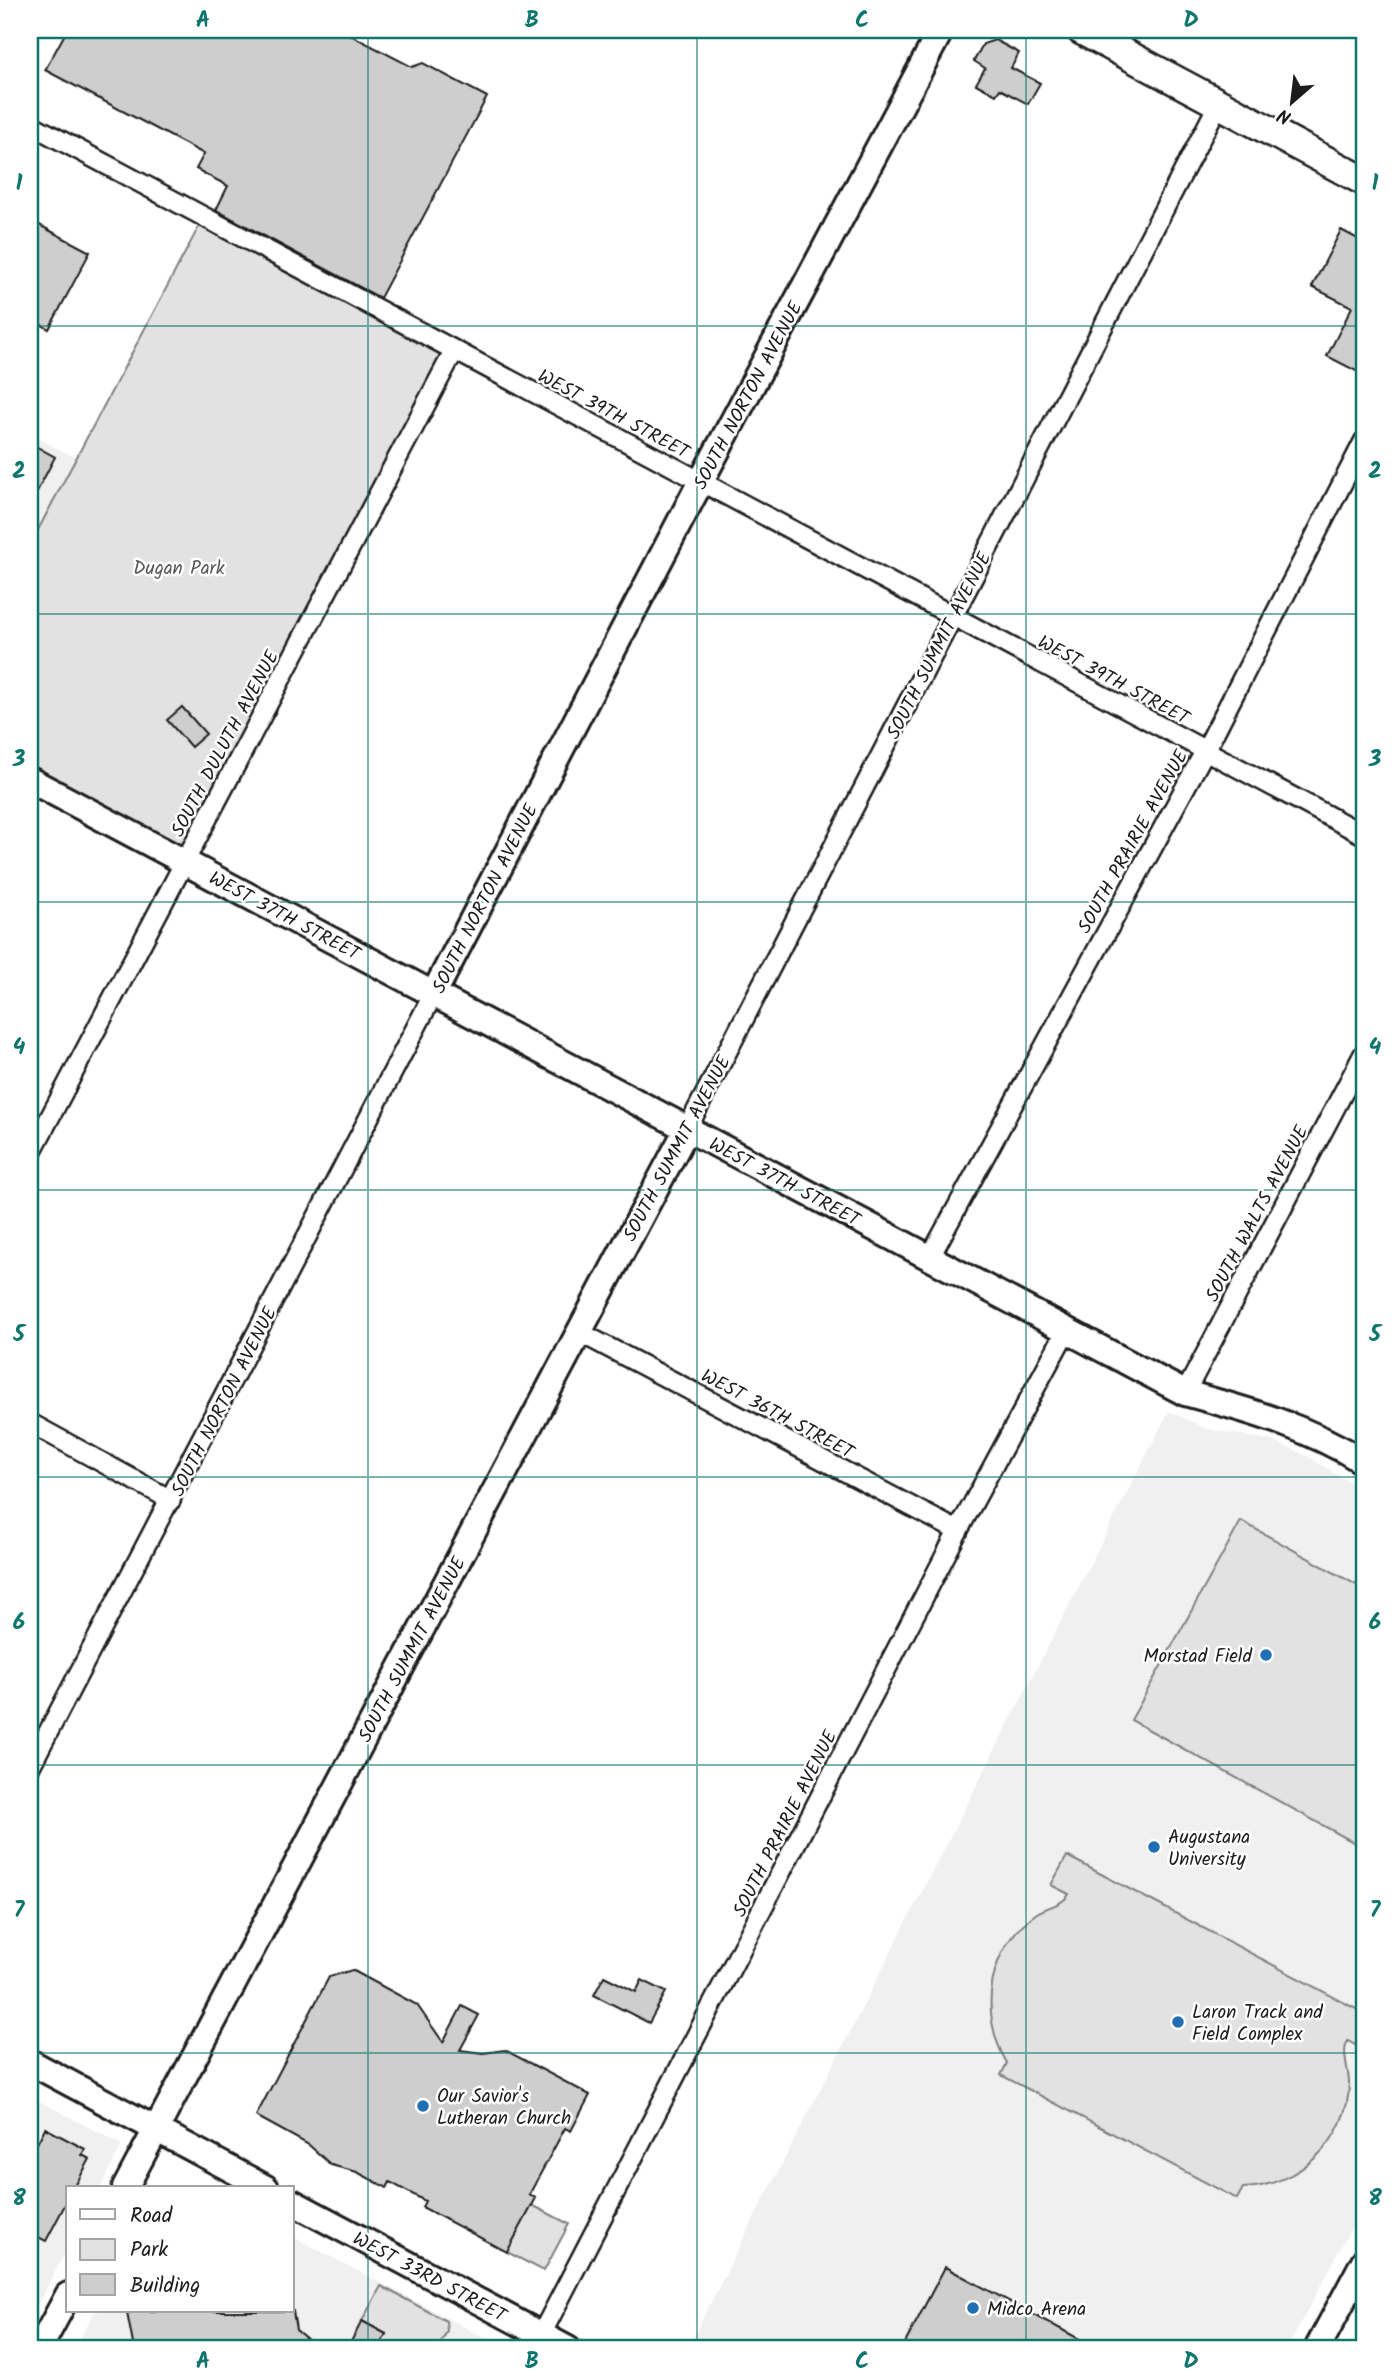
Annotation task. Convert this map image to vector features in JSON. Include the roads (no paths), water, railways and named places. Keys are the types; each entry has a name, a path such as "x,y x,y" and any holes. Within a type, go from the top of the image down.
{"main road":[{"path":"1081,30 1364,181"}],"street":[{"name":"SOUTH NORTON AVENUE","path":"30,1767 700,483 941,30"},
{"name":"SOUTH SUMMIT AVENUE","path":"126,2186 687,1129 1219,103"},
{"name":"WEST 39TH STREET","path":"30,124 1364,835"},
{"name":"SOUTH DULUTH AVENUE","path":"30,1154 454,351"},
{"name":"SOUTH PRAIRIE AVENUE","path":"930,1257 1205,751 1364,441"},
{"name":"WEST 37TH STREET","path":"30,780 1185,1393 1270,1417 1307,1431 1364,1462"},
{"name":"SOUTH WALTS AVENUE","path":"1185,1393 1364,1053"},
{"name":"SOUTH PRAIRIE AVENUE","path":"541,2334 958,1531 1066,1331"},
{"name":"WEST 36TH STREET","path":"579,1332 958,1531"},
{"path":"30,1423 171,1500"},
{"path":"30,2062 262,2186"},
{"name":"WEST 33RD STREET","path":"294,2203 568,2349"},
{"path":"1317,2349 1364,2261"},
{"path":"39,2349 66,2299"}],"place":[{"name":"Morstad Field","path":"1266,1655"},
{"name":"Augustana University","path":"1154,1847"},
{"name":"Laron Track and Field Complex","path":"1178,2022"},
{"name":"Our Savior's Lutheran Church","path":"423,2106"},
{"name":"Midco Arena","path":"973,2308"}],"park label":[{"name":"Dugan Park","path":"179,567"}]}
